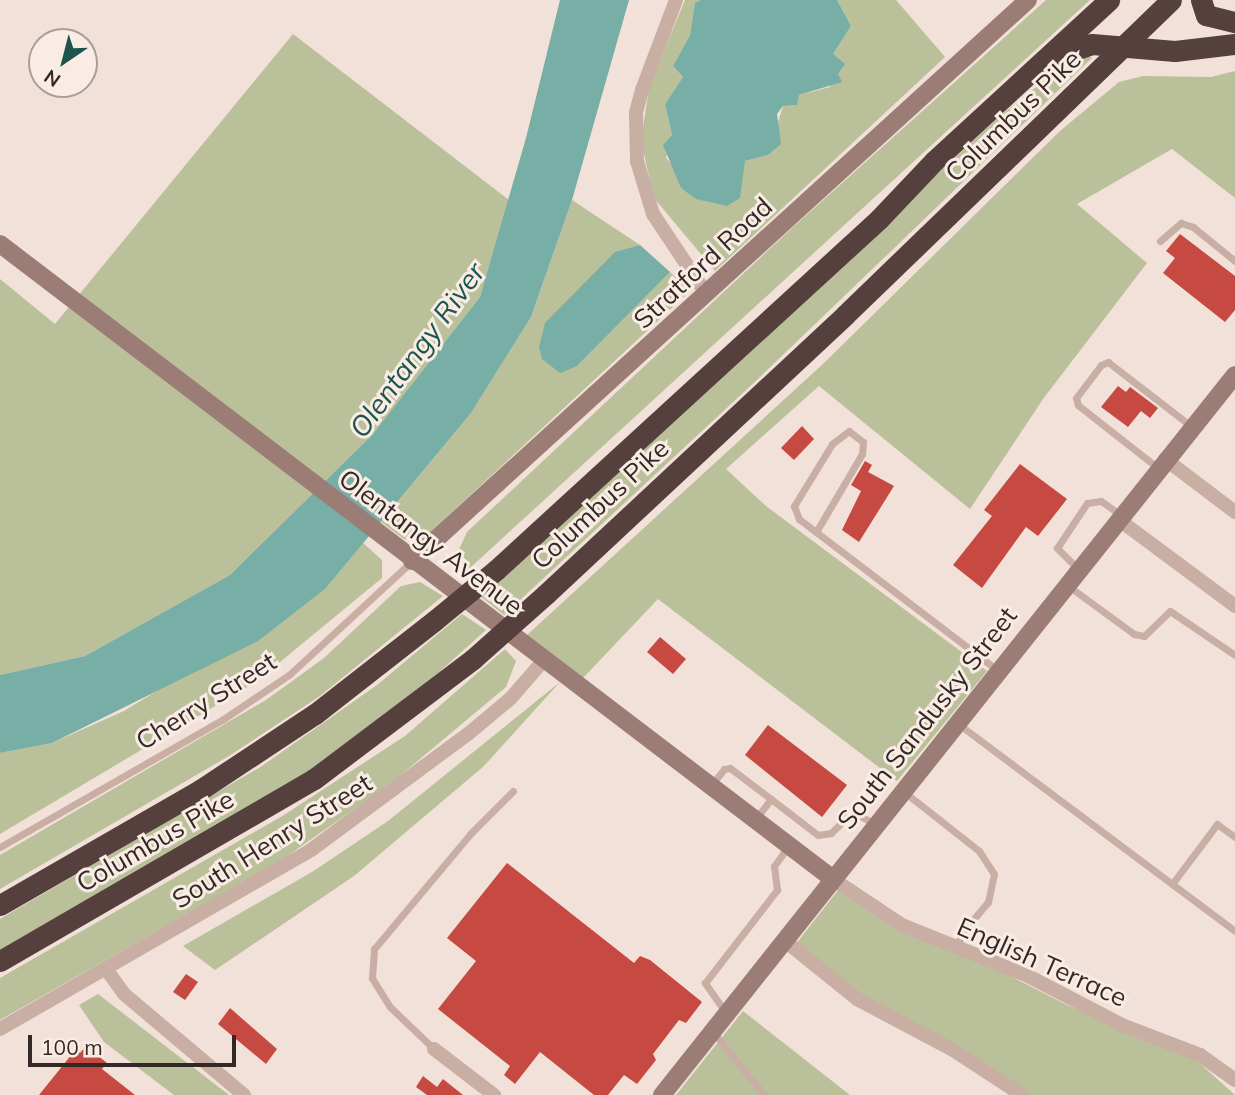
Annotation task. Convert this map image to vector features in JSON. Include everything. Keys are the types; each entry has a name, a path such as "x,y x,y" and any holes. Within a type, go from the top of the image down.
{"highway":[{"name":"Columbus Pike","path":"0,905 201,790 315,714 434,621 496,570 879,219 933,161 1109,0"},
{"name":"Columbus Pike","path":"0,961 314,779 473,659 546,594 1128,44 1171,0"},
{"path":"1201,0 1206,15 1235,22"},
{"path":"1040,63 1092,44 1128,44 1200,51 1235,44"}],"street":[{"path":"676,0 639,102 637,161 653,214 707,295"},
{"name":"Stratford Road","path":"412,561 1028,0"},
{"name":"Olentangy Avenue","path":"0,244 388,544 756,818 833,879"},
{"name":"South Sandusky Street","path":"662,1095 1235,374"},
{"path":"1162,463 1235,512"},
{"path":"1119,517 1235,607"},
{"name":"South Henry Street","path":"0,1028 263,881 363,815 511,698 544,660"},
{"name":"English Terrace","path":"833,879 902,925 1028,976 1122,1025 1200,1055 1235,1080"},
{"path":"784,940 857,999 954,1050 1022,1095"},
{"path":"106,969 134,1003 244,1095"},
{"path":"434,1049 494,1095"}],"lane":[{"path":"1160,241 1181,223 1193,227 1235,261"},
{"path":"1162,463 1078,405 1076,398 1101,365 1108,362 1192,427"},
{"path":"816,532 862,454 863,442 849,431 832,444 793,506 799,519 816,532 998,671"},
{"path":"1078,569 1056,548 1087,503 1101,501 1119,517"},
{"name":"Cherry Street","path":"0,847 222,720 290,674 412,561"},
{"path":"1066,584 1135,634 1144,636 1170,611 1235,655"},
{"path":"956,723 1235,931"},
{"path":"712,785 724,769 730,768 818,835 831,833 852,811 876,824"},
{"path":"434,1049 390,1007 378,988 372,978 374,949 472,832 513,791"},
{"path":"903,791 979,851 994,874 988,902 960,935 959,949"},
{"path":"756,818 771,799"},
{"path":"1172,884 1217,824 1235,837"},
{"path":"726,1013 705,983 777,890 774,866 790,844"},
{"path":"713,1031 764,1095"}],"green space":[{"path":"685,0 701,0 695,4 690,35 673,66 683,77 665,104 672,135 666,158 675,168 681,188 713,203 727,205 745,161 768,155 783,106 796,105 799,95 830,87 838,74 833,54 851,26 837,0 896,0 945,57 715,271 654,198 641,141 649,88"},
{"path":"1046,0 1090,0 459,578 454,569 456,556 467,532 792,228"},
{"path":"293,34 509,200 480,297 373,434 230,575 85,656 0,675 0,279 55,324"},
{"path":"1087,55 1092,58 759,378 504,615 480,596 1000,116 1050,76"},
{"path":"1235,71 1235,198 1172,149 1077,204 1147,263 1043,399 970,509 819,386 726,469 766,506 987,671 897,781 658,599 583,678 527,635 824,363 1060,131 1119,82 1143,76 1211,77"},
{"path":"572,200 640,245 615,253 577,366 670,272 690,291 422,540 404,539 381,522 471,413 531,317"},
{"path":"363,543 382,560 382,578 257,681 0,834 0,753 52,743 124,711 326,588"},
{"path":"420,582 443,596 320,696 229,756 0,889 0,855 266,700 324,658 401,586"},
{"path":"462,614 486,630 438,673 293,783 0,950 0,919 262,766 377,685"},
{"path":"505,649 516,661 506,687 389,785 280,861 0,1020 0,978 284,815 405,736"},
{"path":"560,682 484,766 354,876 215,970 183,946 312,872 388,821"},
{"path":"839,889 1067,1005 1195,1059 1235,1095 1029,1095 881,1010 795,945"},
{"path":"98,994 229,1095 174,1095 104,1042 79,1005"},
{"path":"743,1011 850,1095 676,1095"}],"water":[{"path":"560,0 629,0 572,200 531,317 471,413 326,588 258,641 52,743 0,753 0,675 85,656 230,575 373,434 480,297 526,138"},
{"path":"701,0 837,0 851,26 833,54 845,64 838,74 842,82 799,95 797,105 783,106 777,114 781,144 768,155 745,161 740,198 727,206 696,199 681,188 663,145 672,135 665,104 683,77 673,66 690,35 695,3"},
{"path":"640,245 670,272 577,366 560,373 542,359 539,347 545,323 615,252"}],"building":[{"path":"1180,234 1235,276 1235,310 1225,322 1163,273 1175,258 1166,251"},
{"path":"1118,386 1126,392 1130,387 1158,408 1150,418 1141,411 1128,427 1101,407"},
{"path":"802,426 814,439 794,460 781,448"},
{"path":"865,461 872,465 868,472 894,486 859,542 842,530 861,491 851,485"},
{"path":"1020,464 1067,499 1038,536 1026,527 982,588 953,565 992,516 984,510"},
{"path":"660,637 686,659 673,674 647,652"},
{"path":"768,725 847,785 822,817 745,755"},
{"path":"507,863 634,963 640,956 650,960 702,1002 686,1023 679,1020 653,1054 656,1060 637,1084 624,1075 608,1095 594,1095 540,1052 515,1084 504,1075 510,1066 438,1009 476,961 447,938"},
{"path":"186,974 198,982 185,1000 173,992"},
{"path":"230,1008 277,1049 266,1064 218,1024"},
{"path":"86,1046 107,1063 102,1069 135,1095 39,1095 76,1049 80,1053"},
{"path":"423,1076 437,1087 443,1079 463,1095 427,1095 416,1087"}],"water label":[{"name":"Olentangy River","path":"417,350"}]}
